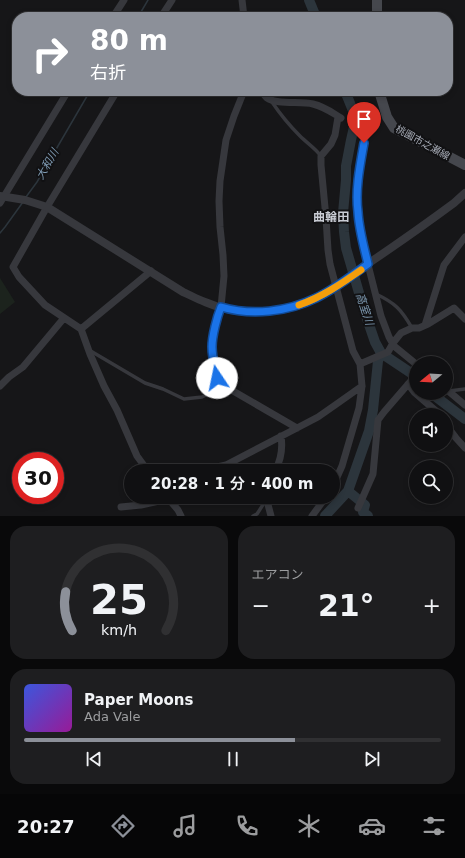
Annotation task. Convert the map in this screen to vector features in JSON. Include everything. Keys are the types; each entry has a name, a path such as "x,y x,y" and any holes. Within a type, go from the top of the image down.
{"main road":[{"path":"377,0 377,12"},
{"name":"桃園市之瀬線","path":"381,96 387,117 394,128 465,164"}],"street":[{"path":"117,12 124,0"},
{"path":"164,12 172,0"},
{"path":"242,0 243,12"},
{"path":"65,96 3,198 25,200 45,207 183,292 206,303 230,310 270,311 297,306 317,298 339,285 454,203 465,193"},
{"path":"114,96 45,207 13,267 19,277 45,305 81,329 104,386 137,456 143,464"},
{"path":"242,96 226,140 220,181 220,228 224,276 221,307 217,318 212,346 214,365 217,378 221,384 296,428"},
{"path":"265,96 268,99 276,101 304,102 314,104 328,109 340,117 331,144 321,156 328,250 330,264 339,285 353,351 363,363 359,408 340,470"},
{"path":"366,132 360,166 357,210 360,233 381,316 389,337 394,346 409,358"},
{"path":"425,325 444,265 465,237"},
{"path":"81,329 151,271"},
{"path":"363,363 388,352 393,343 401,334 412,328 419,328 454,308 465,319"},
{"path":"0,386 22,367 64,318"},
{"path":"358,508 373,474 378,420 409,383"},
{"path":"228,464 318,417 362,386"},
{"path":"453,395 465,405"},
{"path":"423,400 433,408"},
{"path":"453,434 465,448"},
{"path":"278,464 282,453 281,436"},
{"path":"121,507 144,504"},
{"path":"173,504 181,516"},
{"path":"268,504 271,516"},
{"path":"312,516 321,504"}],"lane":[{"path":"271,100 300,136 321,156"},
{"path":"375,294 398,307 412,328"},
{"path":"88,349 145,383 163,389 184,399 202,397 212,392 221,384"},
{"path":"453,390 465,389"},
{"path":"253,516 257,514 263,504"}],"shaded area":[{"path":"0,278 15,302 0,314"}],"waterway":[{"name":"大和川","path":"141,12 148,0"},
{"name":"高室川","path":"309,0 314,12"},
{"name":"大和川","path":"26,197 37,182 87,96"},
{"name":"高室川","path":"325,516 348,491 369,431 373,410 378,361 381,353 375,342 364,310 346,248 343,213 346,166 356,118 347,96"},
{"name":"大和川","path":"0,233 23,202"},
{"path":"381,353 409,372"},
{"path":"440,400 465,419"},
{"path":"348,491 365,505 363,512 368,516"}],"slow traffic":[{"path":"299,305 317,298 361,270"}],"district":[{"name":"曲輪田","path":"331,217"}],"route":[{"path":"217,378 212,346 217,318 221,307 230,310 270,311 297,306 317,298 341,284 368,264 360,233 357,210 360,166 364,143"}]}
